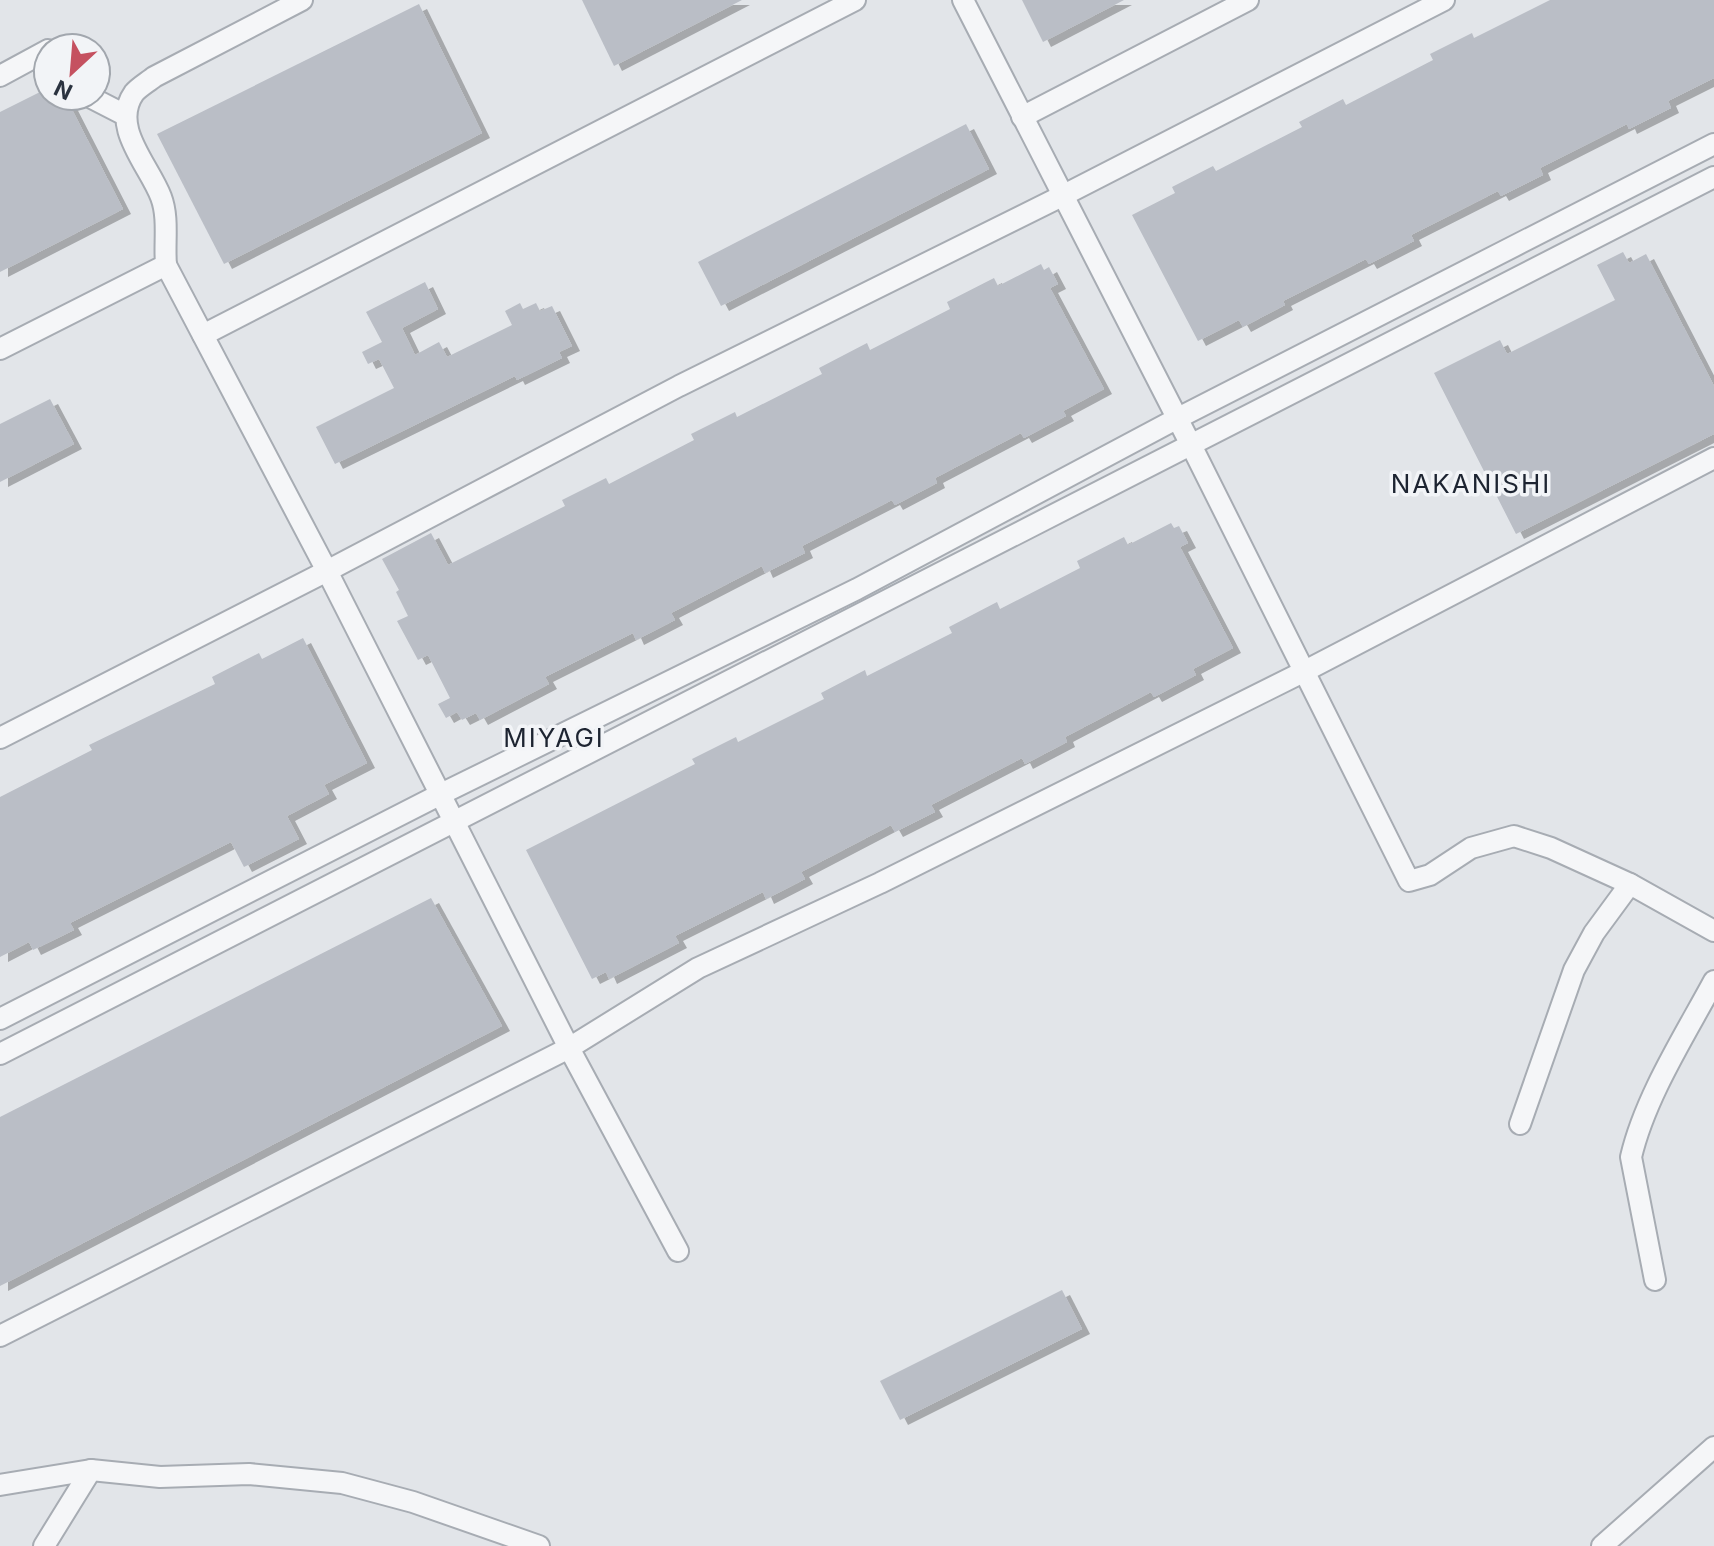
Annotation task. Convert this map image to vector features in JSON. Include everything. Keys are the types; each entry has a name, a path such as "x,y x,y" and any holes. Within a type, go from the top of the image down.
{"lane":[{"path":"302,0 154,77 134,93 125,115 129,136 161,197 165,218 166,265 327,571 569,1048 678,1251"},
{"path":"203,335 855,0"},
{"path":"963,0 1178,418 1409,881 1430,875 1471,848 1514,836 1551,848 1630,884 1714,931"},
{"path":"1022,117 1248,0"},
{"path":"0,738 679,386 1062,196 1444,0"},
{"path":"0,76 32,59"},
{"path":"112,108 125,115"},
{"path":"0,1019 439,795 857,589 1178,418 1714,144"},
{"path":"0,1054 1192,447 1714,177"},
{"path":"0,349 166,265"},
{"path":"0,1336 569,1048 698,968 880,883 1305,671 1714,458"},
{"path":"1520,1124 1574,970 1594,933 1630,884"},
{"path":"1655,1280 1631,1157 1636,1136 1664,1076 1714,981"},
{"path":"1602,1546 1714,1447"},
{"path":"0,1485 91,1470 160,1477 249,1474 342,1483 440,1511 539,1546"},
{"path":"44,1546 91,1470"}],"building":[{"path":"582,0 742,0 614,66"},
{"path":"1022,0 1124,0 1043,42"},
{"path":"1550,0 1714,0 1714,78 1668,101 1671,108 1629,129 1627,124 1540,168 1543,175 1501,196 1498,191 1411,235 1414,241 1369,264 1366,259 1283,301 1285,305 1243,327 1239,320 1198,341 1132,215 1175,193 1172,187 1213,166 1216,171 1302,127 1299,122 1343,99 1346,105 1433,60 1430,54 1472,33 1474,38"},
{"path":"419,4 482,133 224,264 157,134"},
{"path":"32,96 32,112 73,112 123,209 0,272 0,112"},
{"path":"966,124 989,169 721,306 698,262"},
{"path":"1623,252 1629,263 1646,254 1714,386 1714,434 1516,534 1434,373 1500,340 1507,354 1615,300 1597,265"},
{"path":"1041,264 1044,270 1049,267 1058,284 1050,288 1104,389 1063,411 1066,416 1024,438 1021,433 935,478 937,483 895,505 892,500 802,546 805,553 765,573 762,566 671,613 675,620 636,640 633,633 545,677 549,684 480,720 476,713 462,720 457,712 446,718 438,704 450,698 428,655 418,660 397,621 408,616 396,592 399,590 382,559 431,533 448,565 565,506 562,500 606,478 609,484 694,440 691,434 735,412 737,417 822,374 819,368 867,343 870,350 950,309 947,302 994,278 998,286"},
{"path":"425,282 438,309 402,328 415,355 439,342 447,357 512,325 505,311 520,303 523,309 536,303 540,311 552,306 572,346 559,352 562,358 517,380 515,376 335,464 316,427 394,388 379,359 368,364 362,352 382,342 366,312"},
{"path":"50,399 74,444 0,482 0,424"},
{"path":"1171,523 1174,528 1179,526 1188,543 1180,547 1233,648 1193,669 1196,675 1154,697 1151,692 1065,737 1067,742 1025,764 1022,758 931,805 935,812 895,832 891,825 801,872 805,879 766,899 763,892 675,936 679,943 609,979 606,972 592,979 526,850 695,764 692,759 736,737 738,742 824,699 821,693 865,670 867,676 952,633 949,627 997,602 1000,609 1080,568 1077,561 1124,537 1128,545"},
{"path":"303,638 367,763 324,785 329,794 287,816 299,839 244,867 231,842 70,923 74,930 33,950 29,942 0,957 0,797 92,750 89,745 215,684 212,677 259,653 262,659"},
{"path":"431,898 502,1026 0,1286 0,1117"},
{"path":"1062,1290 1082,1329 900,1420 880,1381"}],"district":[{"name":"NAKANISHI","path":"1471,483"},
{"name":"MIYAGI","path":"554,737"}]}
